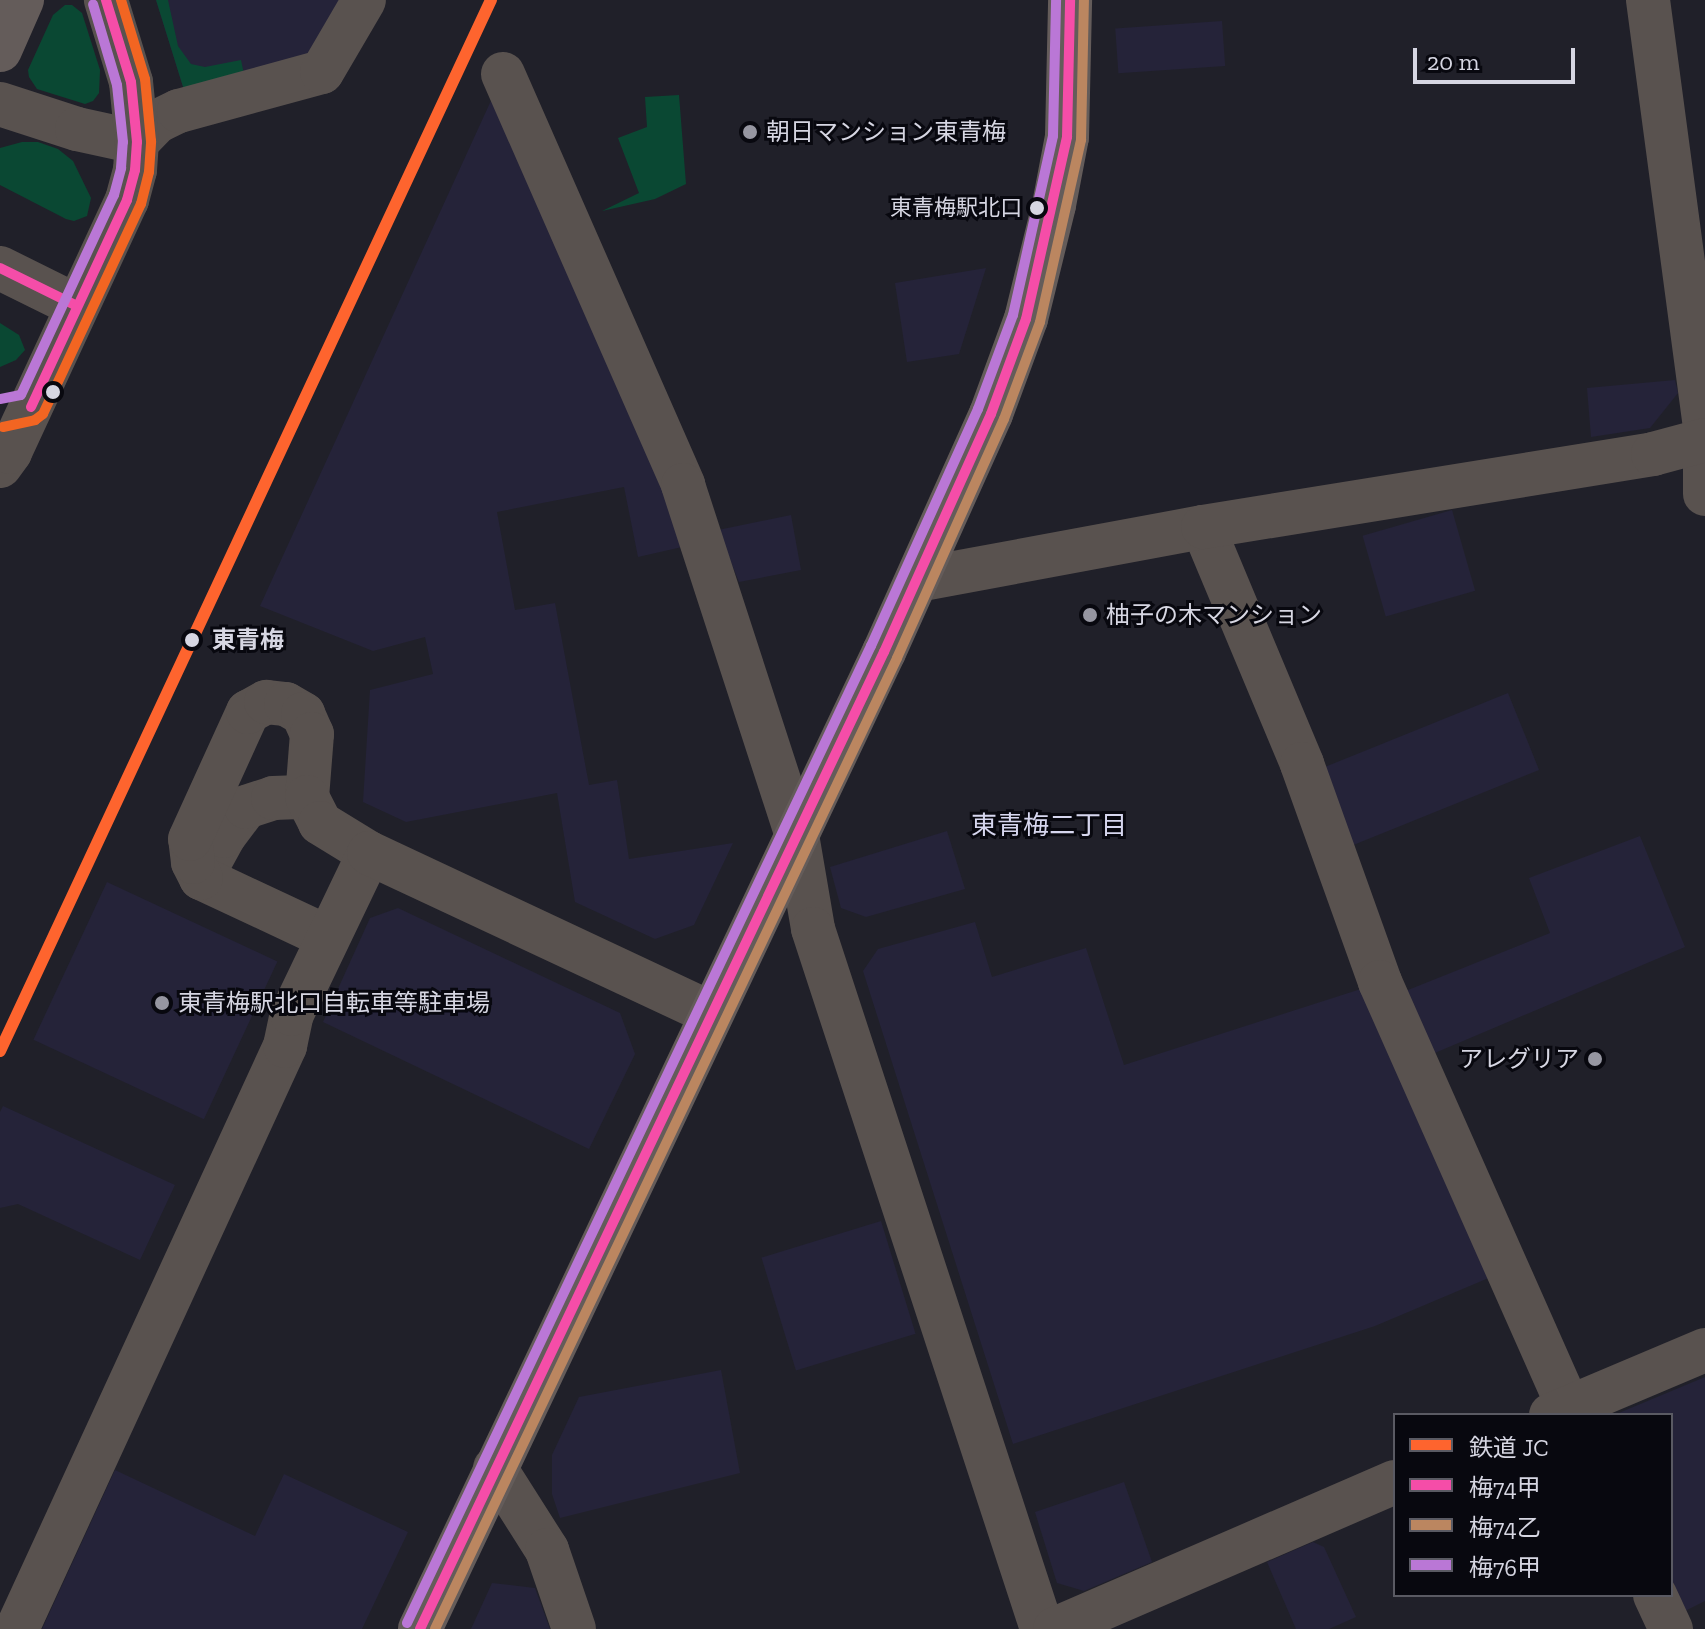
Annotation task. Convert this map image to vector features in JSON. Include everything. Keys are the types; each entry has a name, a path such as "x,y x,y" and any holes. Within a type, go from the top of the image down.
{"main road":[{"path":"0,50 22,0"},
{"path":"420,1629 917,580 991,414 1026,319 1067,137 1070,0"}],"street":[{"path":"0,466 16,410 77,306 127,200 137,142 131,82 106,0"},
{"path":"137,142 156,122 179,111 322,72 364,0"},
{"path":"1648,0 1705,425"},
{"path":"503,74 683,485 797,835 813,929 1042,1629"},
{"path":"0,104 77,129 137,142"},
{"path":"0,268 77,306"},
{"path":"917,580 1203,527 1653,454 1705,440"},
{"path":"1705,467 1705,494"},
{"path":"1203,527 1302,764 1380,982 1564,1412 1705,1350"},
{"path":"327,937 201,878 193,862 190,839 248,712 266,702 286,704 303,714 312,734 307,797 320,823 369,853 711,1013"},
{"path":"201,878 224,836 246,807 273,798 307,797"},
{"path":"17,1629 285,1046 292,1014 369,853"},
{"path":"495,1468 547,1550 574,1629"},
{"path":"1055,1629 1393,1483"},
{"path":"1656,1597 1671,1629"}],"shaded area":[{"path":"156,0 343,0 309,57 184,90"},
{"path":"1222,21 1225,66 1118,73 1115,28"},
{"path":"494,94 666,487 682,547 638,557 624,487 497,512 515,610 555,603 589,785 617,780 629,859 733,843 694,925 655,939 575,902 557,793 406,822 363,802 370,690 433,674 425,637 373,651 260,606"},
{"path":"986,268 959,354 907,362 895,283"},
{"path":"1675,380 1678,393 1650,428 1591,437 1587,388"},
{"path":"1452,510 1475,591 1386,616 1363,536"},
{"path":"791,515 801,570 739,582 718,530"},
{"path":"1508,693 1539,770 1353,845 1322,768"},
{"path":"947,831 965,889 866,917 841,908 830,867"},
{"path":"1640,836 1685,947 1430,1055 1403,992 1550,933 1529,878"},
{"name":"東青梅駅北口自転車等駐車場","path":"107,882 277,961 204,1119 33,1040"},
{"path":"398,908 620,1013 635,1054 589,1149 323,1022 370,918"},
{"path":"975,922 992,977 1086,948 1124,1065 1364,988 1491,1277 1375,1326 1013,1444 863,971 878,949"},
{"path":"3,1106 175,1185 140,1260 18,1204 0,1208 0,1112"},
{"path":"881,1221 915,1334 796,1370 761,1258"},
{"path":"721,1370 740,1473 560,1518 552,1494 552,1455 579,1397"},
{"path":"1705,1377 1705,1601 1681,1613 1673,1596 1673,1413 1619,1413"},
{"path":"115,1470 255,1536 284,1474 408,1532 362,1629 42,1629"},
{"path":"1124,1482 1152,1562 1084,1591 1057,1583 1035,1512"},
{"path":"1313,1542 1324,1547 1356,1617 1329,1629 1296,1629 1267,1562"},
{"path":"492,1583 535,1588 550,1629 471,1629"}],"green space":[{"path":"156,0 168,0 178,46 191,64 205,67 241,60 244,74 184,90"},
{"path":"65,5 72,5 82,13 100,70 99,93 93,101 85,104 37,89 29,77 28,70 53,15"},
{"path":"679,95 686,184 655,199 602,211 639,193 618,138 647,127 645,97"},
{"path":"22,142 38,142 58,149 73,161 91,198 87,216 74,221 66,219 0,185 0,148"},
{"path":"0,323 19,335 25,350 16,360 0,367"}],"rail line":[{"name":"JC","path":"0,1051 491,0"}],"transit line":[{"name":"梅74甲","path":"31,407 127,200 135,170 137,142 131,82 106,0"},
{"path":"3,427 35,420 43,414 141,204 149,172 151,141 145,79 121,0"},
{"name":"梅76甲","path":"407,1623 871,646 978,409 1013,315 1053,136 1056,0"},
{"name":"梅74甲","path":"420,1629 884,652 991,414 1026,319 1067,137 1070,0"},
{"name":"梅74乙","path":"435,1629 897,658 1004,419 1040,322 1081,140 1084,0"},
{"name":"梅76甲","path":"0,399 21,395 114,195 121,168 123,142 117,85 93,4"},
{"name":"梅74甲","path":"0,268 77,306"}],"place":[{"name":"朝日マンション東青梅","path":"750,132"},
{"name":"東青梅駅北口","path":"1037,208"},
{"name":"柚子の木マンション","path":"1090,615"},
{"name":"東青梅","path":"192,640"},
{"name":"東青梅駅北口自転車等駐車場","path":"162,1003"},
{"name":"アレグリア","path":"1595,1059"}],"district":[{"name":"東青梅二丁目","path":"1049,826"}]}
